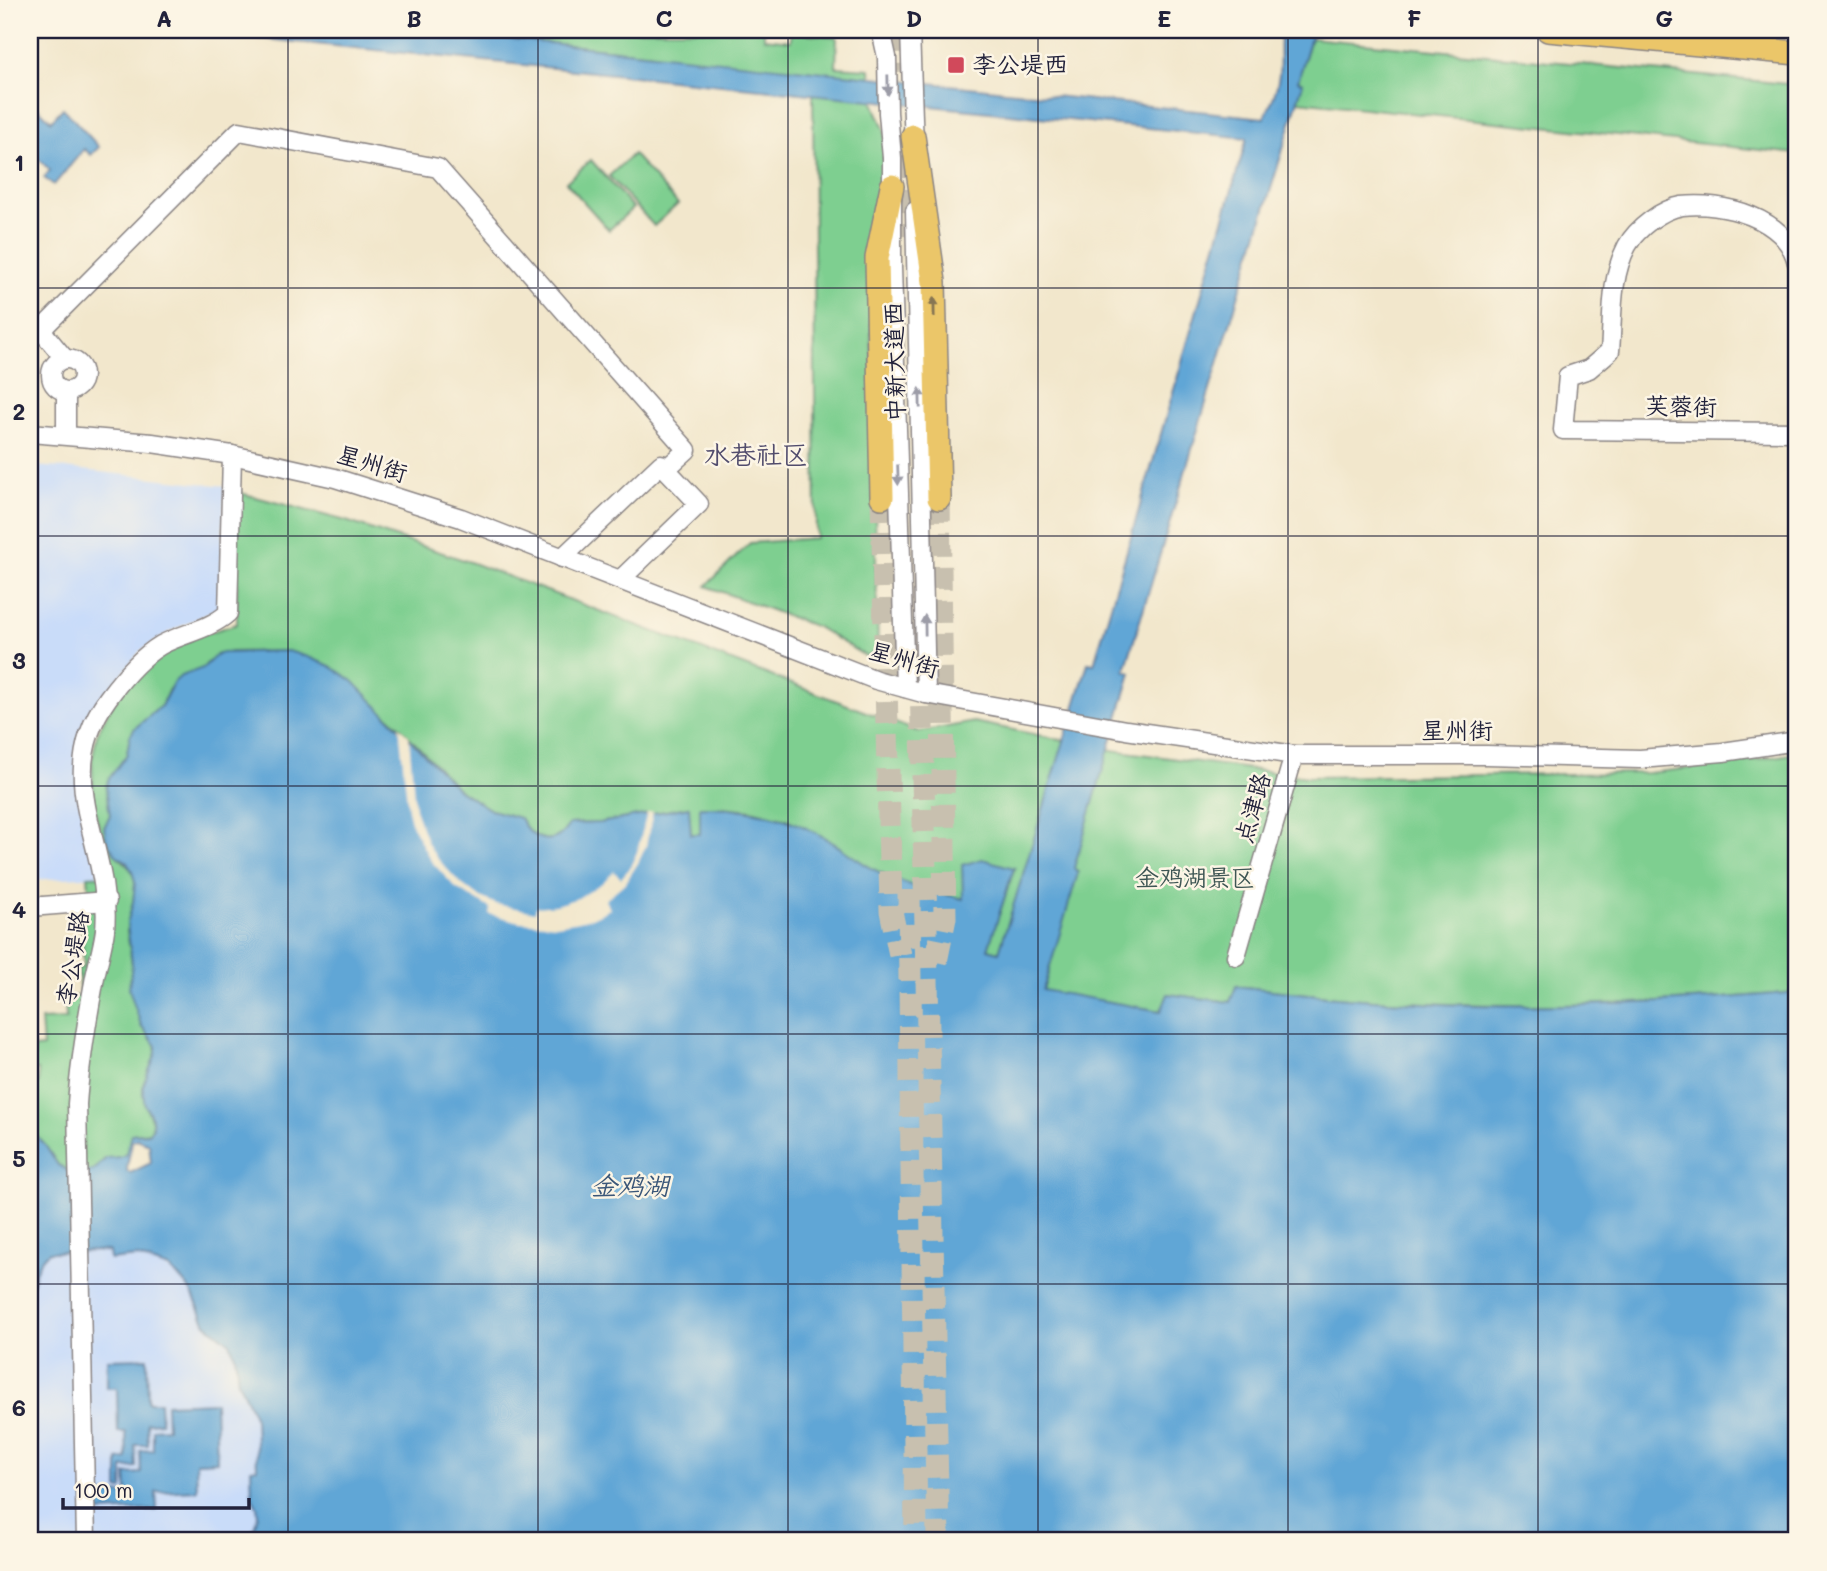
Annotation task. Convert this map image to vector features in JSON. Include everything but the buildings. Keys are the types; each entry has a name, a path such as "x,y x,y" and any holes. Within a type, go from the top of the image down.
{"main road":[{"path":"1548,30 1797,53"},
{"path":"913,136 934,282 939,498"},
{"path":"882,497 877,258 892,186"}],"street":[{"name":"中新大道西","path":"881,30 887,57 892,186 905,688"},
{"name":"中新大道西","path":"911,30 926,694"},
{"path":"66,435 66,392 56,387 51,373 56,363 65,359 41,330 239,131 438,168 687,450 666,469"},
{"name":"芙蓉街","path":"1797,263 1796,257 1777,231 1749,213 1711,205 1680,206 1649,221 1628,245 1613,290 1610,351 1589,369 1568,376 1563,430 1797,432"},
{"name":"星州街","path":"30,433 152,443 232,455 335,478 391,494 461,519 876,680 926,694 1126,730 1294,755 1487,755 1640,759 1733,751 1797,741"},
{"name":"李公堤路","path":"86,1541 78,1144 80,1060 105,933 107,901 85,809 83,774 87,742 99,713 109,698 142,661 162,645 218,621 228,613 232,455"},
{"path":"562,558 661,464 699,504 620,580"},
{"name":"点津路","path":"1236,956 1294,755"},
{"path":"30,907 107,901"}],"shaded area":[{"path":"30,466 225,486 220,605 140,651 87,720 98,876 30,880"},
{"path":"110,1251 111,1260 137,1257 154,1261 176,1274 193,1295 206,1324 230,1343 235,1356 238,1381 255,1418 257,1442 257,1469 251,1469 252,1496 258,1515 254,1528 243,1541 35,1541 35,1522 30,1521 30,1295 35,1269 48,1252"}],"green space":[{"path":"424,30 764,30 764,38 791,41 791,32 837,37 836,67 870,69 872,100 885,131 884,180 869,233 878,649 867,657 817,627 706,586 750,543 816,538 813,94 653,76 653,54"},
{"path":"1311,38 1797,85 1797,154 1297,101 1302,83 1298,81"},
{"path":"633,154 678,204 654,226 609,176"},
{"path":"591,160 633,208 609,230 566,182"},
{"name":"金鸡湖景区","path":"237,492 346,521 470,562 919,732 974,722 1112,750 1308,777 1648,773 1797,753 1797,992 1638,1003 1480,1005 1357,999 1237,986 1230,1002 1169,994 1161,1011 1045,992 1043,990 1078,871 1030,855 999,952 988,949 1014,869 963,899 905,884 875,870 787,819 751,810 723,807 701,834 691,834 688,807 599,823 570,824 557,837 544,839 531,832 520,818 491,810 459,790 399,726 330,666 288,651 230,652 208,662 169,689 161,706 130,736 127,754 106,788 110,815 104,828 111,847 131,870 135,881 127,931 141,1025 155,1044 156,1053 143,1090 153,1124 150,1132 132,1134 126,1154 119,1158 106,1158 94,1170 82,1173 69,1171 58,1165 30,1129 30,1084 39,1083 38,1070 30,1070 30,1058 34,1057 34,1048 43,1047 41,1020 66,1019 65,997 80,996 78,968 84,967 80,904 90,903 88,876 111,875 94,808 92,760 97,734 114,700 155,657 200,635 237,624"}],"water":[{"name":"金鸡湖","path":"176,30 424,30 1264,118 1278,81 1281,30 1313,30 1298,81 1303,83 1125,670 1131,673 1074,868 1078,873 1043,990 1161,1011 1168,994 1230,1002 1236,986 1356,999 1532,1006 1638,1003 1797,992 1797,1541 243,1541 254,1528 258,1515 252,1497 251,1469 257,1468 255,1418 238,1381 235,1356 230,1343 206,1324 185,1283 169,1268 137,1257 110,1260 109,1251 49,1252 38,1266 30,1295 30,1129 58,1165 69,1171 82,1173 94,1170 106,1158 126,1154 131,1134 148,1133 153,1128 152,1118 145,1105 143,1085 156,1053 156,1046 141,1025 129,989 132,963 127,924 135,882 126,861 116,855 106,840 104,828 110,815 106,788 108,780 127,754 134,729 161,706 173,683 181,676 203,668 216,655 288,651 330,666 353,681 459,790 491,810 520,818 530,832 543,839 557,837 569,824 599,823 689,807 691,834 700,834 700,807 716,807 747,810 792,822 827,839 868,866 896,880 963,899 962,865 982,859 1014,868 988,949 999,952 1088,663 1094,664 1247,138","holes":["137,1139 149,1144 151,1163 130,1173 127,1171 132,1141"]},
{"path":"30,100 51,121 63,108 99,147 91,155 84,149 54,185 44,178 50,170 30,151"},
{"path":"147,1358 148,1402 160,1402 161,1422 147,1423 148,1445 135,1445 136,1467 123,1468 123,1489 118,1489 118,1460 127,1459 126,1432 118,1432 117,1388 107,1388 107,1359"},
{"path":"215,1402 217,1461 196,1462 197,1490 156,1492 157,1510 98,1512 97,1495 127,1493 126,1474 141,1473 140,1451 153,1450 153,1429 167,1428 166,1404"}],"pier":[{"path":"399,726 409,736 415,809 428,844 460,883 478,896 496,904 535,912 536,907 556,905 578,898 602,883 614,871 621,878 630,868 637,852 647,813 653,812 646,846 638,863 626,882 605,900 610,909 592,918 557,925 520,922 489,914 490,908 456,888 431,861 412,826"}],"tunnel":[{"path":"892,30 894,72"},
{"path":"908,155 910,236"},
{"path":"882,497 891,911 900,955"},
{"path":"936,962 945,918 939,498"},
{"path":"921,673 938,1541"},
{"path":"909,890 916,1541"}],"place":[{"name":"李公堤西","path":"956,65"}],"district":[{"name":"水巷社区","path":"756,455"}]}
